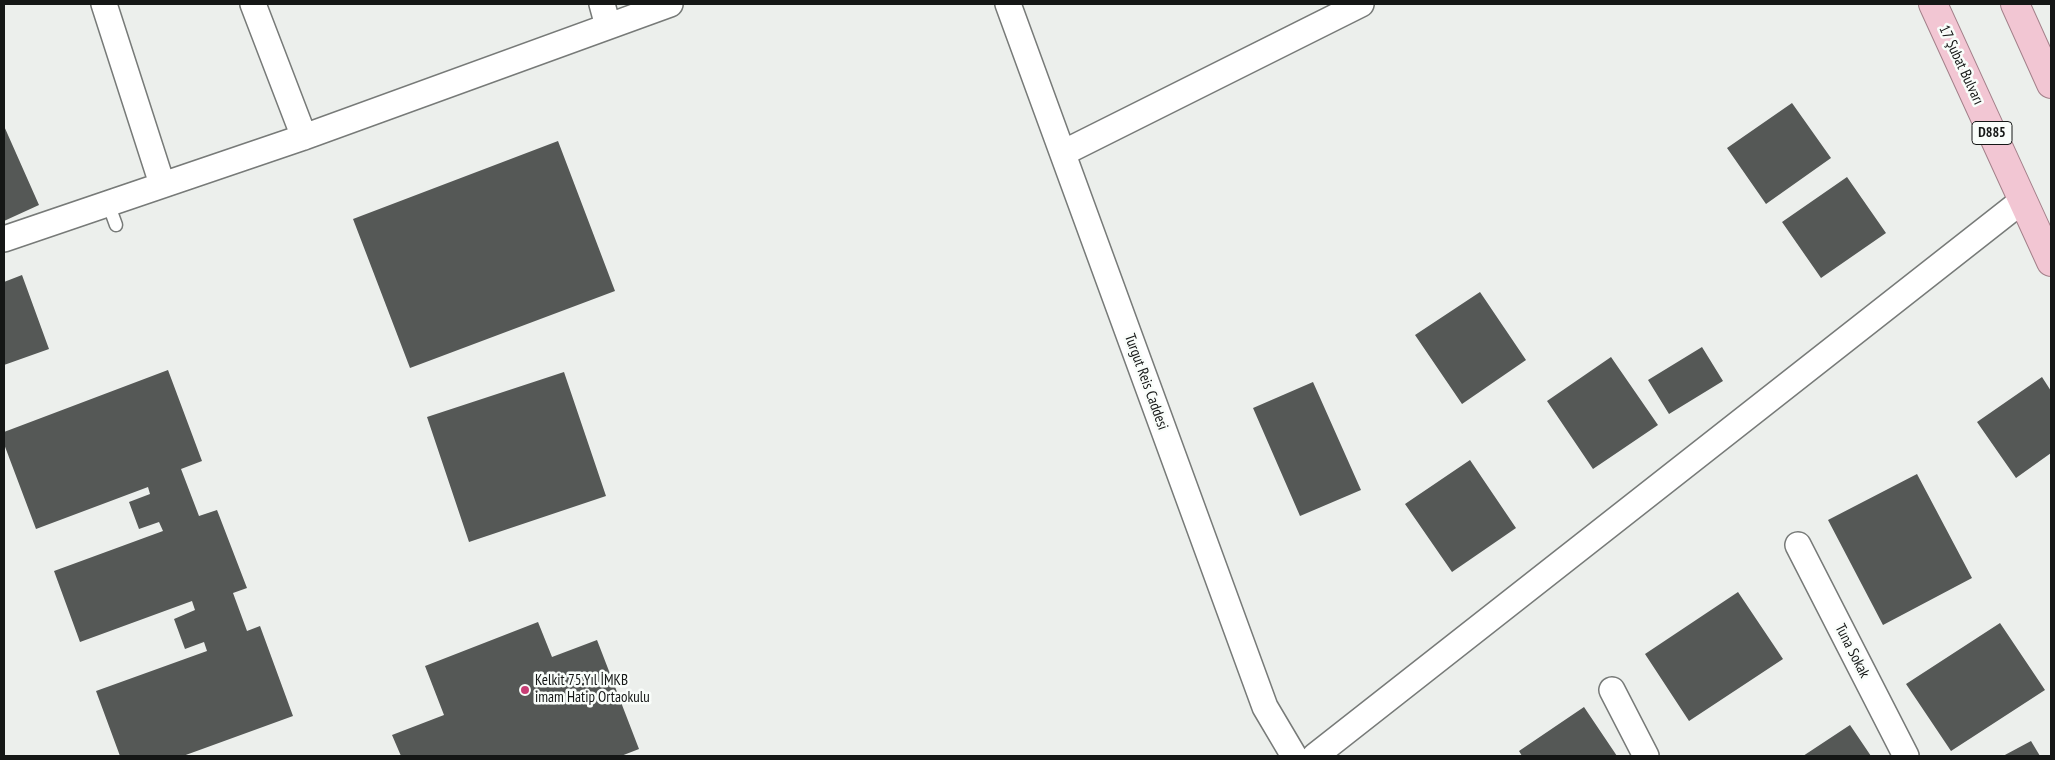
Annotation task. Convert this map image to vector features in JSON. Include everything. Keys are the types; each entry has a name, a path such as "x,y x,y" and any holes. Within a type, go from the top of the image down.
{"highway":[{"name":"17 Şubat Bulvarı","path":"1933,4 2051,262"},
{"path":"2015,4 2051,84"}],"street":[{"path":"104,4 162,184"},
{"path":"253,4 304,137"},
{"path":"4,239 112,214 162,184 304,137 605,15 670,4"},
{"name":"Turgut Reis Caddesi","path":"1008,4 1265,707 1294,756"},
{"path":"1063,153 1361,4"},
{"path":"1315,756 2023,200"},
{"name":"Tuna Sokak","path":"1798,545 1906,756"},
{"path":"1612,690 1646,756"}],"building":[{"path":"1792,103 1831,158 1766,204 1727,148"},
{"path":"4,126 39,205 4,221"},
{"path":"558,141 615,291 410,368 353,219"},
{"path":"1847,177 1886,233 1821,278 1782,222"},
{"path":"22,275 49,349 4,365 4,282"},
{"path":"1480,292 1526,360 1462,404 1415,335"},
{"path":"1702,347 1723,381 1669,414 1648,380"},
{"path":"1611,357 1658,425 1593,469 1547,401"},
{"path":"168,370 202,461 181,469 199,516 217,510 247,588 233,593 247,631 260,626 293,716 183,756 120,756 96,691 207,651 204,642 185,649 174,619 195,610 192,601 80,642 54,571 163,531 159,522 139,529 129,502 150,494 148,487 36,529 4,444 4,432"},
{"path":"564,372 606,496 469,542 427,417"},
{"path":"2042,377 2051,391 2051,453 2016,478 1977,422"},
{"path":"1313,382 1361,490 1300,516 1253,408"},
{"path":"1470,460 1516,528 1452,572 1405,504"},
{"path":"1917,474 1972,578 1883,625 1828,520"},
{"path":"1738,592 1783,659 1689,721 1645,654"},
{"name":"Kelkit 75.Yıl İMKB imam Hatip Ortaokulu","path":"538,622 552,657 597,640 639,749 621,756 401,756 392,735 444,715 425,666"},
{"path":"2000,623 2045,690 1951,751 1906,684"},
{"path":"1584,707 1617,756 1522,756 1519,751"},
{"path":"1850,725 1871,756 1803,756"},
{"path":"2031,741 2040,756 2003,756"}],"place":[{"name":"Kelkit 75.Yıl İMKB imam Hatip Ortaokulu","path":"525,690"}]}
